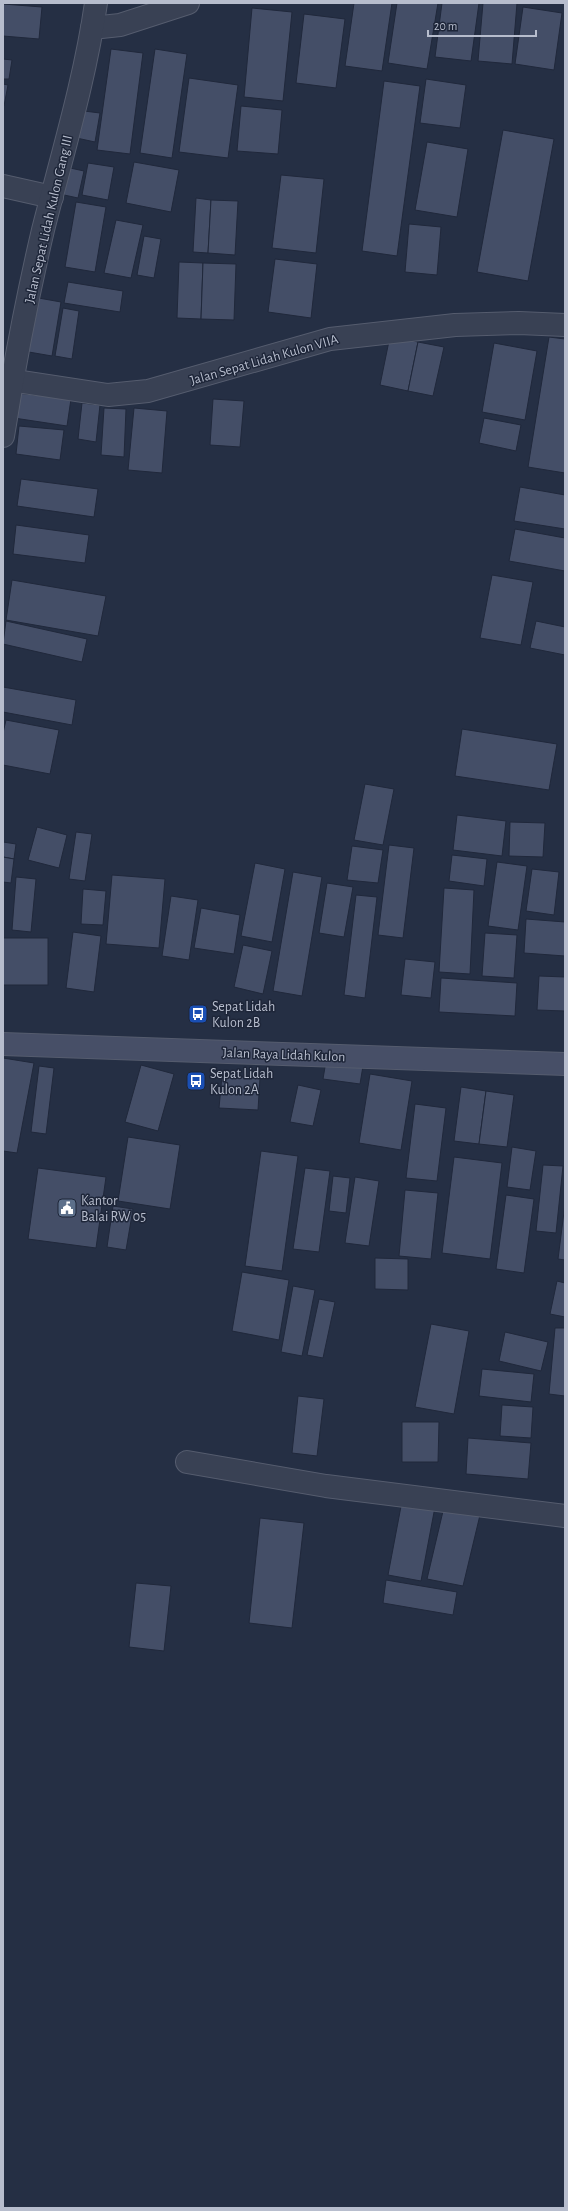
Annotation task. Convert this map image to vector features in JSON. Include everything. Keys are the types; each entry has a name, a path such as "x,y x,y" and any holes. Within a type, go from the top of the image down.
{"main road":[{"name":"Jalan Raya Lidah Kulon","path":"3,1044 565,1064"}],"street":[{"name":"Jalan Sepat Lidah Kulon Gang III","path":"3,436 8,379 84,73 96,3"},
{"path":"92,28 120,25 188,3"},
{"path":"3,186 52,197"},
{"name":"Jalan Sepat Lidah Kulon VIIA","path":"8,379 60,389 108,395 148,391 330,339 455,326 519,323 565,324"},
{"path":"187,1462 326,1486 565,1516"}],"building":[{"path":"354,3 392,3 382,71 345,66"},
{"path":"397,3 438,3 427,69 388,63"},
{"path":"442,3 479,3 471,61 435,57"},
{"path":"483,3 517,3 512,64 478,61"},
{"path":"3,4 42,7 39,39 3,36"},
{"path":"523,7 562,13 554,70 515,64"},
{"path":"252,8 292,12 283,101 244,97"},
{"path":"304,14 345,19 336,88 296,83"},
{"path":"111,49 143,53 130,154 97,150"},
{"path":"155,49 187,54 172,158 140,153"},
{"path":"3,59 12,60 9,79 3,79"},
{"path":"189,78 238,85 228,158 179,152"},
{"path":"426,79 466,85 460,128 420,123"},
{"path":"384,81 420,86 397,256 362,251"},
{"path":"3,84 8,85 4,106 3,105"},
{"path":"241,106 282,110 278,154 237,151"},
{"path":"76,110 100,113 95,142 72,137"},
{"path":"503,130 554,139 528,281 477,272"},
{"path":"427,142 468,149 457,217 415,210"},
{"path":"134,162 179,170 171,212 126,203"},
{"path":"88,163 114,167 108,200 82,195"},
{"path":"61,166 84,171 78,198 55,193"},
{"path":"281,175 324,179 316,253 272,248"},
{"path":"196,198 211,200 208,253 193,252"},
{"path":"211,200 238,201 235,255 208,253"},
{"path":"76,202 106,207 95,272 65,267"},
{"path":"116,220 143,225 131,278 104,273"},
{"path":"409,224 441,227 437,275 405,272"},
{"path":"144,236 161,239 154,278 137,275"},
{"path":"275,259 317,264 311,318 268,312"},
{"path":"179,262 203,263 201,319 177,318"},
{"path":"203,263 236,264 234,320 201,319"},
{"path":"68,282 123,291 120,312 64,303"},
{"path":"33,297 61,302 52,356 23,351"},
{"path":"63,308 79,311 72,359 55,356"},
{"path":"390,336 418,342 408,391 380,385"},
{"path":"549,337 565,339 565,473 528,467"},
{"path":"418,342 444,347 433,396 408,391"},
{"path":"494,343 537,351 525,420 482,412"},
{"path":"17,393 71,399 67,426 14,418"},
{"path":"213,399 244,401 240,447 210,445"},
{"path":"82,403 100,405 96,442 78,439"},
{"path":"104,408 126,409 124,457 101,455"},
{"path":"134,408 167,411 162,473 128,470"},
{"path":"484,418 521,425 516,451 479,443"},
{"path":"19,426 64,430 60,460 16,454"},
{"path":"21,479 98,489 94,517 17,506"},
{"path":"520,487 565,495 565,529 514,521"},
{"path":"16,525 89,535 85,563 13,554"},
{"path":"515,529 565,538 565,571 509,561"},
{"path":"492,575 533,582 521,645 480,638"},
{"path":"12,580 106,596 98,636 6,620"},
{"path":"6,621 87,639 82,662 3,644"},
{"path":"536,621 565,627 565,655 530,648"},
{"path":"3,687 76,700 72,725 3,712"},
{"path":"6,720 59,730 50,774 3,765 3,733"},
{"path":"462,729 557,744 549,790 455,776"},
{"path":"365,784 394,789 383,845 354,840"},
{"path":"457,815 506,821 502,856 453,850"},
{"path":"510,822 545,823 543,857 509,856"},
{"path":"37,827 67,835 59,868 28,860"},
{"path":"76,832 92,834 85,881 69,879"},
{"path":"3,842 16,844 14,859 3,857"},
{"path":"389,845 414,848 403,938 378,935"},
{"path":"352,846 383,850 378,883 347,880"},
{"path":"452,855 487,859 484,886 449,881"},
{"path":"3,857 14,859 11,883 3,882"},
{"path":"497,862 527,866 518,930 488,926"},
{"path":"255,863 285,869 272,942 241,936"},
{"path":"532,869 559,872 554,915 526,911"},
{"path":"293,872 322,877 302,996 273,991"},
{"path":"112,875 165,879 159,948 106,944"},
{"path":"16,877 36,879 31,932 12,930"},
{"path":"327,883 353,887 344,937 319,933"},
{"path":"444,888 474,890 470,974 439,972"},
{"path":"83,889 106,891 103,925 81,924"},
{"path":"356,895 377,897 365,998 344,995"},
{"path":"171,896 198,900 189,960 162,956"},
{"path":"201,908 240,915 234,954 194,948"},
{"path":"526,919 565,922 565,956 524,953"},
{"path":"73,932 101,936 94,992 66,988"},
{"path":"485,933 517,935 514,978 482,976"},
{"path":"3,938 48,938 48,985 3,985"},
{"path":"243,945 272,951 263,994 234,987"},
{"path":"405,959 435,962 431,998 401,995"},
{"path":"539,976 565,977 565,1011 537,1010"},
{"path":"441,978 517,983 515,1016 439,1012"},
{"path":"3,1058 34,1063 17,1153 3,1151"},
{"path":"326,1061 363,1066 360,1084 323,1079"},
{"path":"141,1065 174,1074 158,1131 125,1122"},
{"path":"39,1066 54,1068 46,1134 31,1132"},
{"path":"370,1074 412,1081 401,1150 359,1143"},
{"path":"222,1076 260,1078 258,1110 219,1108"},
{"path":"298,1085 321,1090 313,1126 290,1122"},
{"path":"461,1087 486,1091 479,1144 454,1141"},
{"path":"486,1091 514,1095 507,1147 479,1144"},
{"path":"415,1104 446,1108 437,1181 406,1178"},
{"path":"128,1137 180,1145 170,1209 118,1201"},
{"path":"512,1147 536,1151 530,1190 507,1187"},
{"path":"261,1151 298,1156 282,1271 245,1266"},
{"path":"454,1157 502,1163 490,1259 442,1253"},
{"path":"543,1165 563,1166 556,1233 536,1231"},
{"name":"Kantor Balai RW 05","path":"38,1168 106,1177 96,1248 28,1239"},
{"path":"305,1168 330,1171 319,1252 293,1249"},
{"path":"333,1176 350,1178 346,1213 329,1211"},
{"path":"355,1177 379,1181 369,1246 345,1243"},
{"path":"405,1190 438,1193 431,1259 399,1256"},
{"path":"506,1195 534,1199 524,1273 496,1269"},
{"path":"565,1204 565,1260 558,1259"},
{"path":"113,1206 133,1209 126,1250 107,1247"},
{"path":"375,1258 408,1259 408,1290 375,1289"},
{"path":"242,1272 289,1280 279,1340 232,1331"},
{"path":"557,1281 565,1283 565,1317 550,1314"},
{"path":"293,1286 315,1290 302,1356 281,1352"},
{"path":"319,1299 335,1302 323,1358 307,1355"},
{"path":"431,1324 469,1331 454,1414 415,1407"},
{"path":"555,1328 565,1328 565,1396 549,1394"},
{"path":"505,1332 548,1342 541,1371 499,1361"},
{"path":"482,1369 534,1374 531,1402 479,1396"},
{"path":"298,1396 324,1399 317,1456 292,1453"},
{"path":"502,1405 533,1407 531,1438 500,1436"},
{"path":"402,1422 439,1422 438,1462 402,1462"},
{"path":"468,1438 531,1443 528,1479 466,1474"},
{"path":"402,1501 435,1507 421,1581 388,1575"},
{"path":"444,1507 480,1515 463,1586 427,1579"},
{"path":"260,1518 304,1523 292,1628 249,1623"},
{"path":"386,1580 457,1592 453,1615 383,1603"},
{"path":"136,1583 171,1586 164,1651 129,1647"}],"place":[{"name":"Sepat Lidah Kulon 2B","path":"198,1014"},
{"name":"Sepat Lidah Kulon 2A","path":"196,1081"},
{"name":"Kantor Balai RW 05","path":"67,1208"}]}
